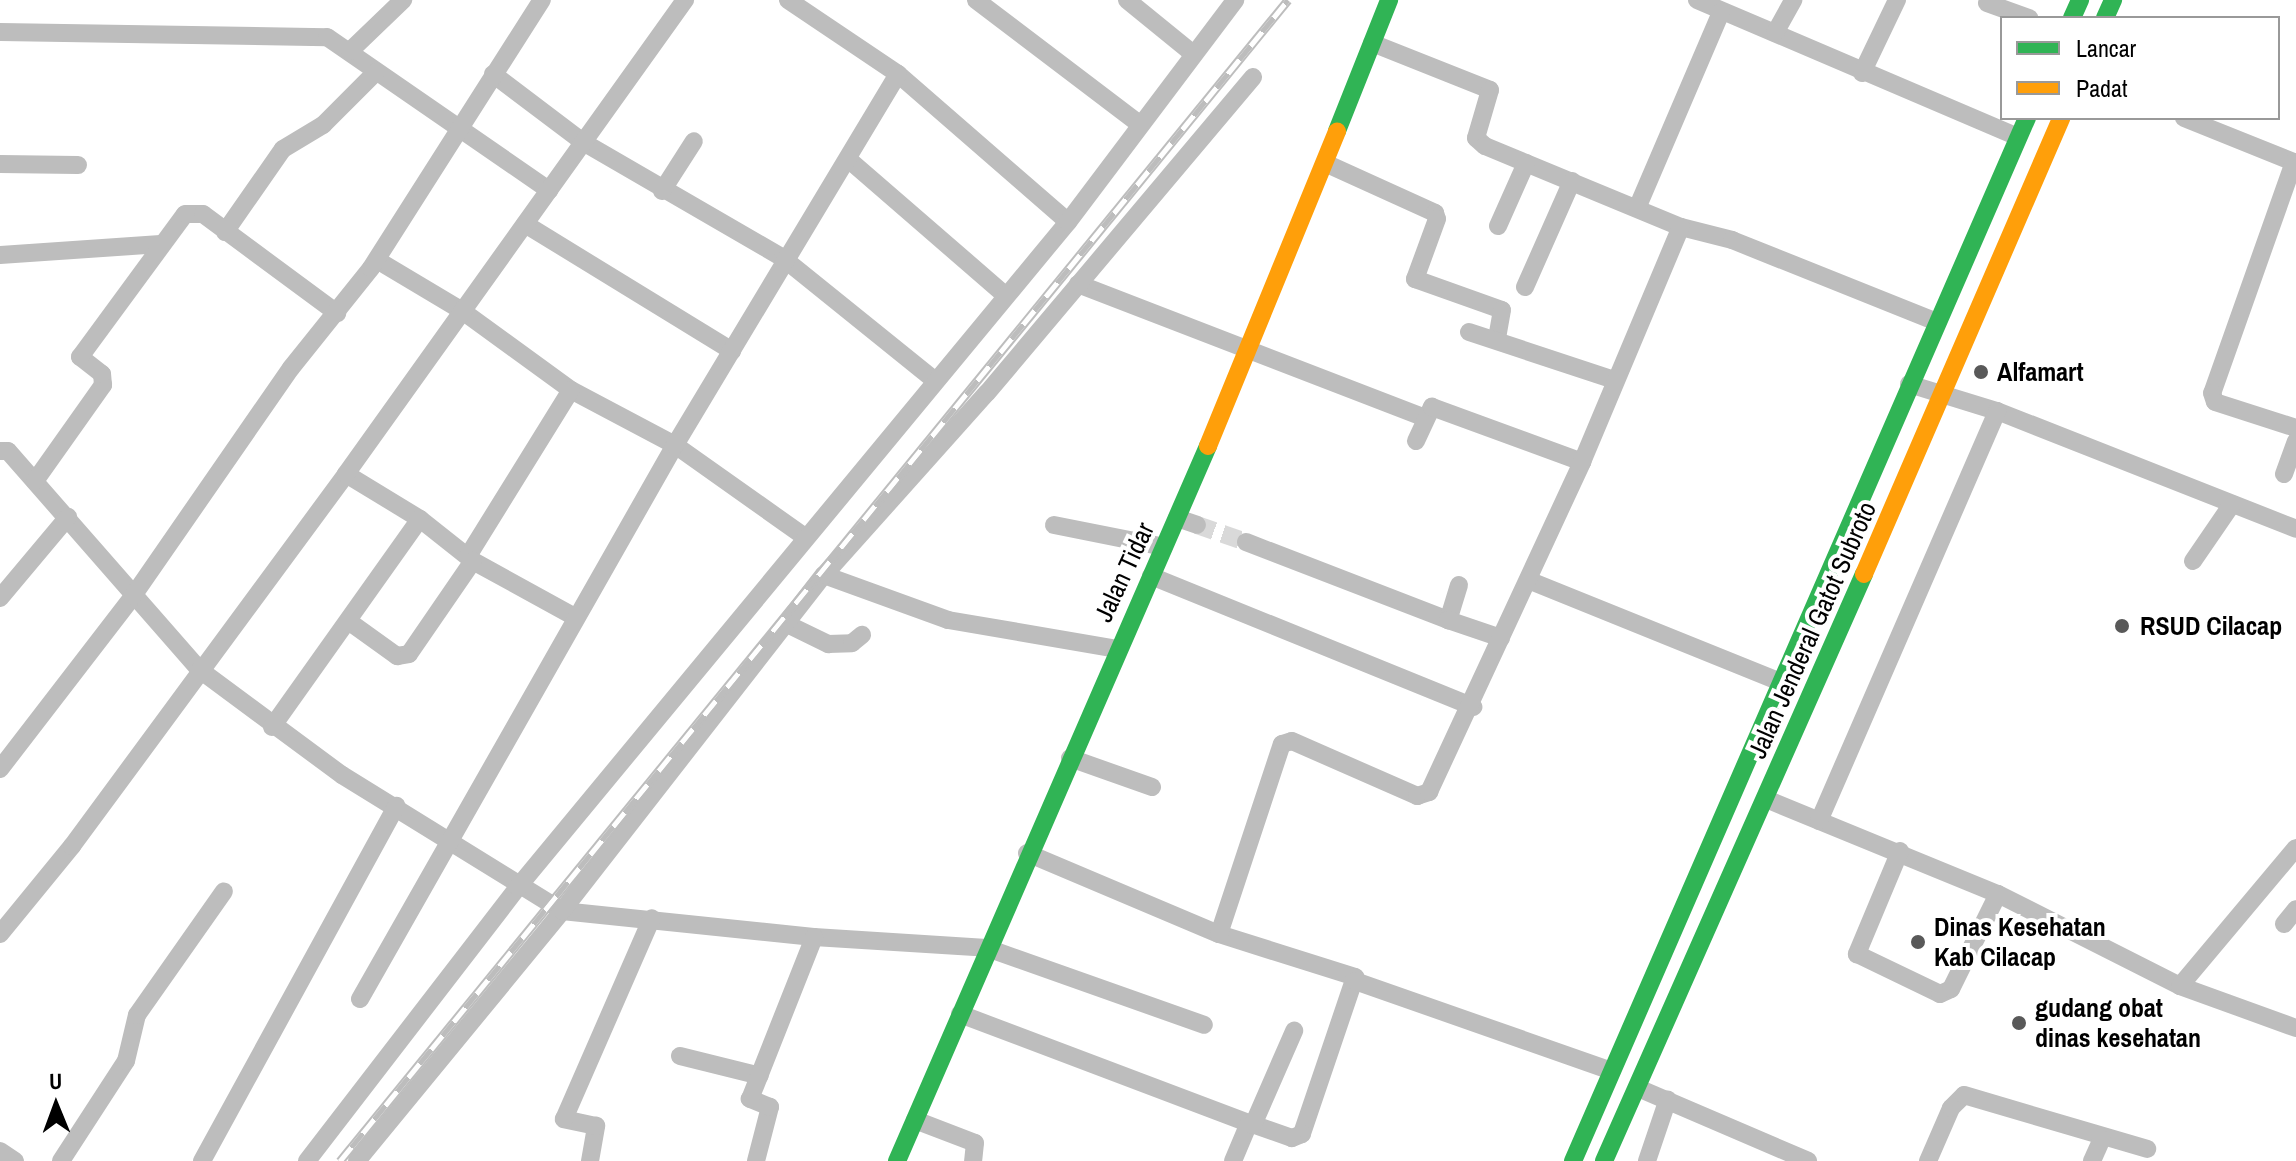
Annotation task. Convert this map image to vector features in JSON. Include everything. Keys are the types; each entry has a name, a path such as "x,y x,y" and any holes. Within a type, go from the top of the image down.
{"main road":[{"name":"Jalan Tidar","path":"897,1161 1027,853 1249,354 1389,0"},
{"name":"Jalan Jenderal Gatot Subroto","path":"1573,1161 1778,681 2026,120"},
{"name":"Jalan Jenderal Gatot Subroto","path":"1604,1161 1943,398 2060,120"},
{"path":"1733,787 1766,799"}],"street":[{"path":"350,51 403,0"},
{"path":"0,769 133,596 291,368 377,260 542,0"},
{"path":"0,934 72,846 346,474 685,0"},
{"path":"788,0 898,74 1068,222"},
{"path":"976,0 1138,123"},
{"path":"1127,0 1192,53"},
{"path":"307,1161 518,887 934,380 1068,222 1138,123 1235,0"},
{"path":"1697,0 2018,137"},
{"path":"1775,33 1793,0"},
{"path":"1862,73 1897,0"},
{"path":"1987,3 2023,16"},
{"path":"1638,206 1721,12"},
{"path":"0,32 317,35 350,51 460,133 549,190"},
{"path":"1372,43 1490,90 1477,140 1526,163 1638,206 1681,227 1732,240 1935,321"},
{"path":"225,232 290,142 323,125 376,72"},
{"path":"493,74 583,142 662,191 783,258 934,380"},
{"path":"360,999 575,617 732,351 783,258 848,159 898,74"},
{"path":"357,1161 562,911 824,575 1078,284 1253,77"},
{"path":"2189,120 2295,162 2212,397 2296,428"},
{"path":"662,191 694,141"},
{"path":"848,159 1005,295"},
{"path":"1325,163 1435,213 1437,219 1415,279 1502,310 1497,339"},
{"path":"1498,226 1526,163"},
{"path":"0,164 78,165"},
{"path":"1525,287 1572,181"},
{"path":"35,481 103,385 102,374 80,357 179,218 196,210 337,313"},
{"path":"525,224 732,351"},
{"path":"1219,934 1282,744 1292,741 1406,792 1424,795 1473,707 1501,638 1582,462 1681,227"},
{"path":"0,255 161,244"},
{"path":"377,260 461,310 571,390 675,445 805,537"},
{"path":"1078,284 1249,354 1425,418"},
{"path":"1469,332 1614,380"},
{"path":"1909,384 1943,398 1997,411 2296,529"},
{"path":"351,623 397,656 409,654 571,390"},
{"path":"1416,441 1425,418 1435,408 1582,462"},
{"path":"1819,821 1997,411"},
{"path":"2284,474 2296,441"},
{"path":"0,451 8,451 200,670 272,727 451,840 518,887 562,911 814,937 987,948 1204,1025"},
{"path":"346,474 420,519 470,558 575,617"},
{"path":"2193,561 2232,504"},
{"path":"0,598 68,517"},
{"path":"1177,518 1197,525"},
{"path":"272,727 351,623 420,519"},
{"path":"1054,525 1164,547"},
{"path":"1246,542 1501,638"},
{"path":"824,575 948,620 1117,649"},
{"path":"1151,576 1473,707"},
{"path":"1528,580 1778,681"},
{"path":"1448,620 1459,585"},
{"path":"787,624 828,644 852,643 862,635"},
{"path":"1070,758 1152,787"},
{"path":"1766,799 1900,851 1998,894 2180,986 2296,1028"},
{"path":"202,1161 396,806"},
{"path":"2180,986 2296,848"},
{"path":"1900,851 1857,954 1940,994 1951,989 1998,894"},
{"path":"960,1014 1251,1124 1292,1138 1302,1134 1355,981 1354,976 1219,934 1027,853"},
{"path":"61,1161 126,1061 137,1015 224,891"},
{"path":"590,1161 596,1126 564,1119 652,918"},
{"path":"756,1161 770,1107 750,1099 814,937"},
{"path":"1355,981 1612,1071"},
{"path":"1233,1161 1294,1031"},
{"path":"680,1056 760,1076"},
{"path":"1638,1088 1803,1160"},
{"path":"1928,1161 1951,1108 1964,1095 2102,1139 2147,1149"},
{"path":"1647,1161 1668,1099"},
{"path":"915,1120 975,1143 973,1161"},
{"path":"2092,1161 2102,1139"},
{"path":"0,1151 15,1161"}],"tunnel":[{"path":"1197,525 1246,542"}],"railway":[{"path":"340,1161 1288,0"}],"traffic: fast":[{"path":"1337,131 1389,0"},
{"path":"2073,16 2080,0"},
{"path":"2106,16 2113,0"},
{"path":"1573,1161 2026,120"},
{"path":"897,1161 1208,446"},
{"path":"1604,1161 1864,574"}],"traffic: slow":[{"path":"1864,574 2060,120"},
{"path":"1208,446 1337,131"}],"place":[{"name":"Alfamart","path":"1981,372"},
{"name":"RSUD Cilacap","path":"2122,626"},
{"name":"Dinas Kesehatan Kab Cilacap","path":"1918,942"},
{"name":"gudang obat dinas kesehatan","path":"2019,1023"}]}
